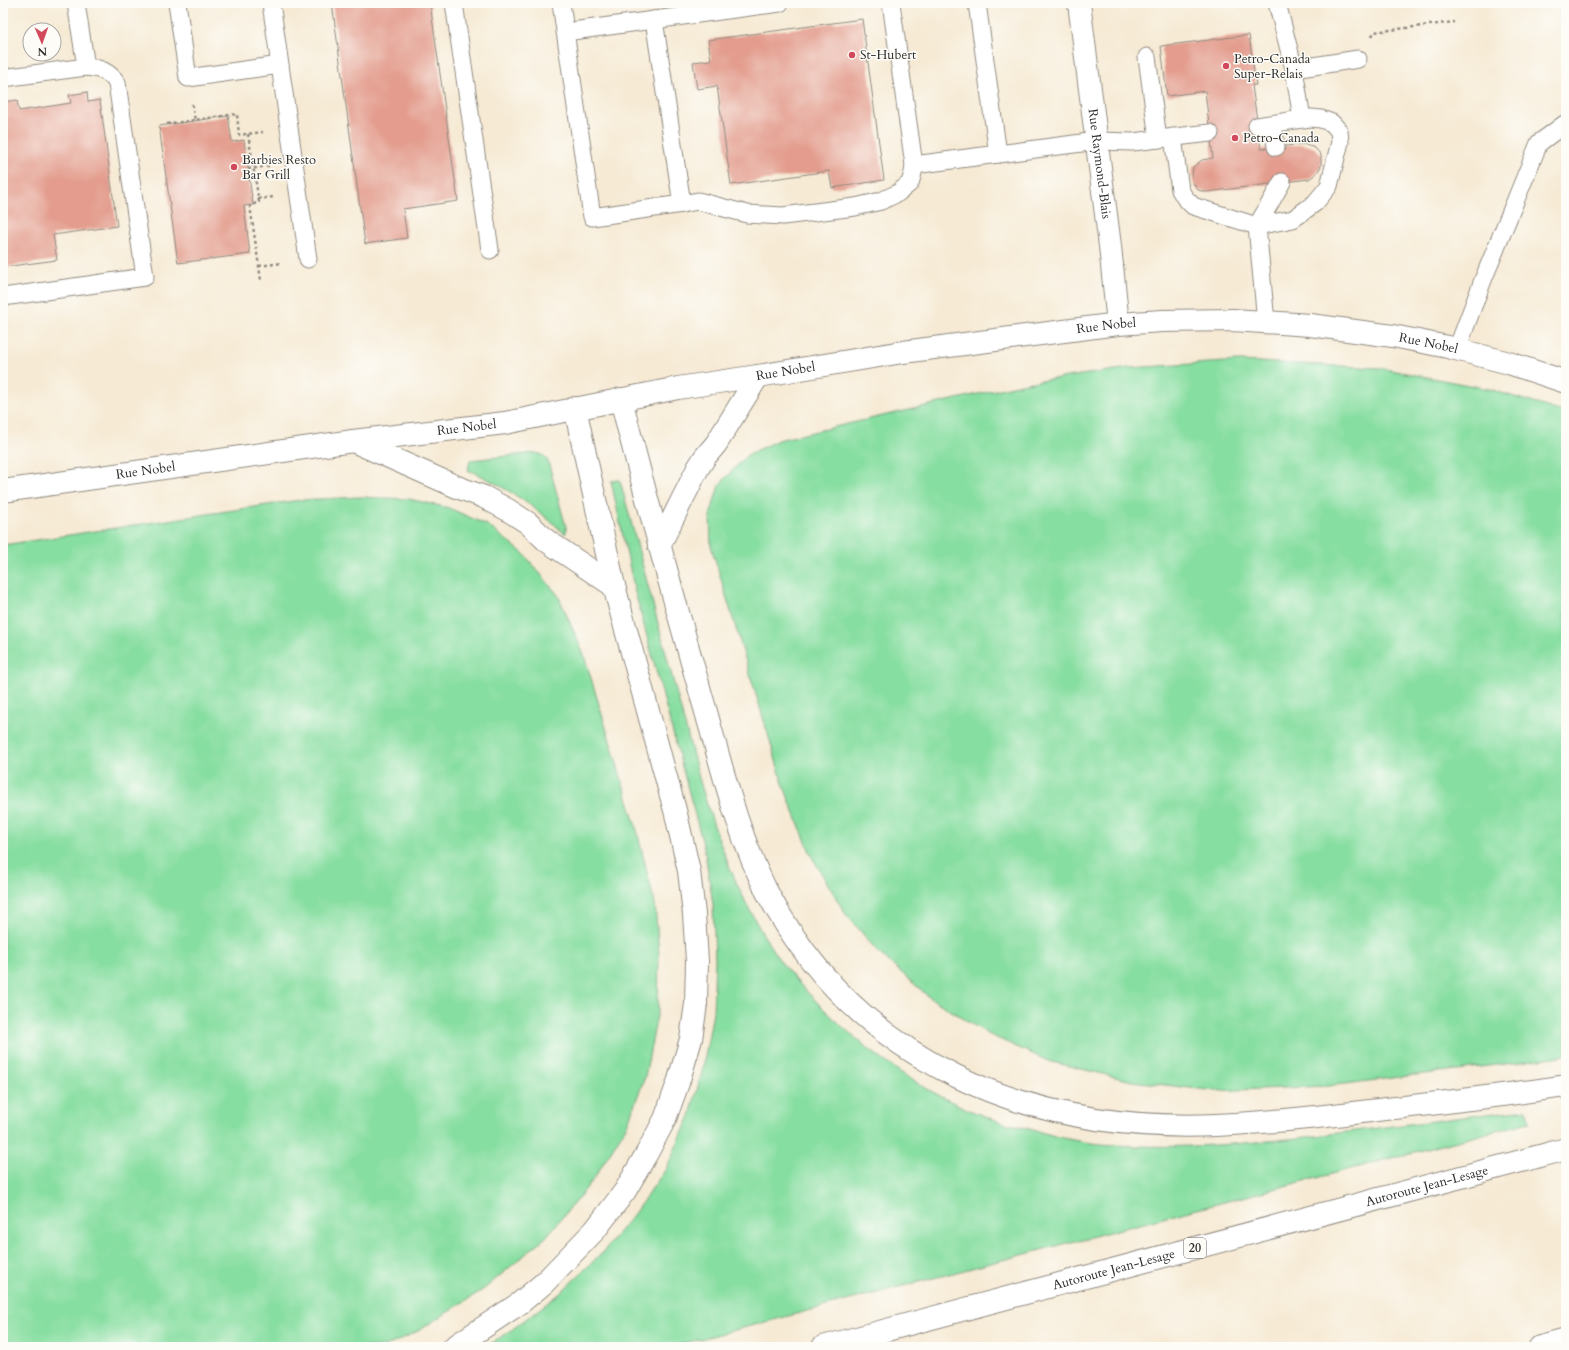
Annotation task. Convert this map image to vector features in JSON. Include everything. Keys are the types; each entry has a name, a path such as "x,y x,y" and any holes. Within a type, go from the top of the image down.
{"main road":[{"name":"Rue Raymond-Blais","path":"1079,3 1097,141 1118,324"},
{"name":"Rue Nobel","path":"3,491 353,441 505,423 678,388 903,352 1118,324 1233,320 1310,325 1393,336 1457,349 1510,363 1566,382"},
{"path":"659,546 698,468 705,456 716,444 758,376"},
{"path":"621,399 659,546 730,797 745,840 768,892 804,949 825,976 850,1001 877,1026 905,1047 937,1067 992,1092 1016,1101 1052,1111 1114,1121 1179,1125 1214,1125 1324,1117 1566,1086"},
{"path":"454,1347 514,1308 544,1283 595,1230 625,1191 665,1119 678,1083 691,1039 696,1004 697,961 689,871 676,814 614,586 575,408"},
{"path":"353,441 457,487 484,497 508,510 528,523 548,541 614,586"},
{"name":"Autoroute Jean-Lesage","path":"823,1347 1566,1149"},
{"path":"1540,1347 1566,1340"}],"lane":[{"path":"76,3 86,66"},
{"path":"177,3 188,78 280,65"},
{"path":"270,3 308,259"},
{"path":"454,3 490,250"},
{"path":"561,3 592,218 698,201 747,214 777,216 855,207 881,201 898,193 910,183 914,173 914,165 891,3"},
{"path":"565,32 780,3"},
{"path":"977,3 998,154"},
{"path":"1277,3 1294,69 1302,119"},
{"path":"654,20 682,204"},
{"path":"1147,57 1180,190 1193,206 1257,226 1293,219 1315,203 1329,186 1340,142 1339,131 1332,123 1321,119 1310,118 1265,125 1276,147"},
{"path":"1294,69 1358,59"},
{"path":"3,78 86,66 104,71 113,77 117,83 146,277 3,297"},
{"path":"1457,349 1538,142 1566,123"},
{"path":"914,165 1097,141 1133,142 1210,132"},
{"path":"1266,322 1257,226 1282,182"},
{"path":"856,1347 914,1323"}],"path":[{"path":"1374,32 1454,22"},
{"path":"167,124 236,114 239,135 266,131"},
{"path":"248,134 259,202 250,206 261,280"},
{"path":"248,169 271,165"},
{"path":"258,199 276,197"}],"green space":[{"path":"1240,361 1380,368 1489,389 1566,413 1566,1055 1328,1086 1215,1091 1132,1081 1048,1061 988,1034 929,997 879,953 845,913 812,857 784,787 711,546 710,516 719,485 747,455 778,440 1026,383 1129,368"},
{"path":"536,453 543,455 548,461 566,527 565,534 520,498 482,476 468,470 470,460"},
{"path":"620,480 705,798 721,845 740,890 763,934 776,955 792,976 841,1025 860,1042 899,1072 942,1097 964,1108 992,1119 1064,1138 1101,1144 1133,1146 1196,1146 1260,1142 1526,1109 1530,1122 670,1347 485,1347 506,1334 558,1295 603,1252 633,1215 666,1169 690,1116 703,1068 713,1012 715,960 713,904 705,852 635,592 611,481"},
{"path":"359,497 409,499 449,508 487,525 523,553 558,595 584,655 636,827 655,904 659,955 658,1010 645,1077 626,1127 593,1180 546,1237 484,1289 418,1331 385,1347 3,1347 3,545 300,500"}],"building":[{"path":"332,3 430,3 458,201 403,209 407,238 365,244"},
{"path":"862,19 884,180 832,188 829,171 731,185 717,86 697,89 693,62 711,60 708,40"},
{"name":"Petro-Canada","path":"1249,35 1256,85 1252,85 1261,149 1303,144 1315,148 1321,155 1321,166 1317,173 1309,179 1207,192 1198,190 1193,183 1193,167 1202,160 1213,158 1205,91 1167,96 1161,46"},
{"path":"87,92 88,102 100,100 117,226 53,235 57,260 3,267 3,102 17,100 19,111 71,103 69,95"},
{"path":"228,116 232,142 244,140 253,205 244,206 250,254 178,263 159,126"}],"place":[{"name":"St-Hubert","path":"852,55"},
{"name":"Petro-Canada Super-Relais","path":"1226,66"},
{"name":"Petro-Canada","path":"1235,138"},
{"name":"Barbies Resto Bar Grill","path":"234,167"}]}
